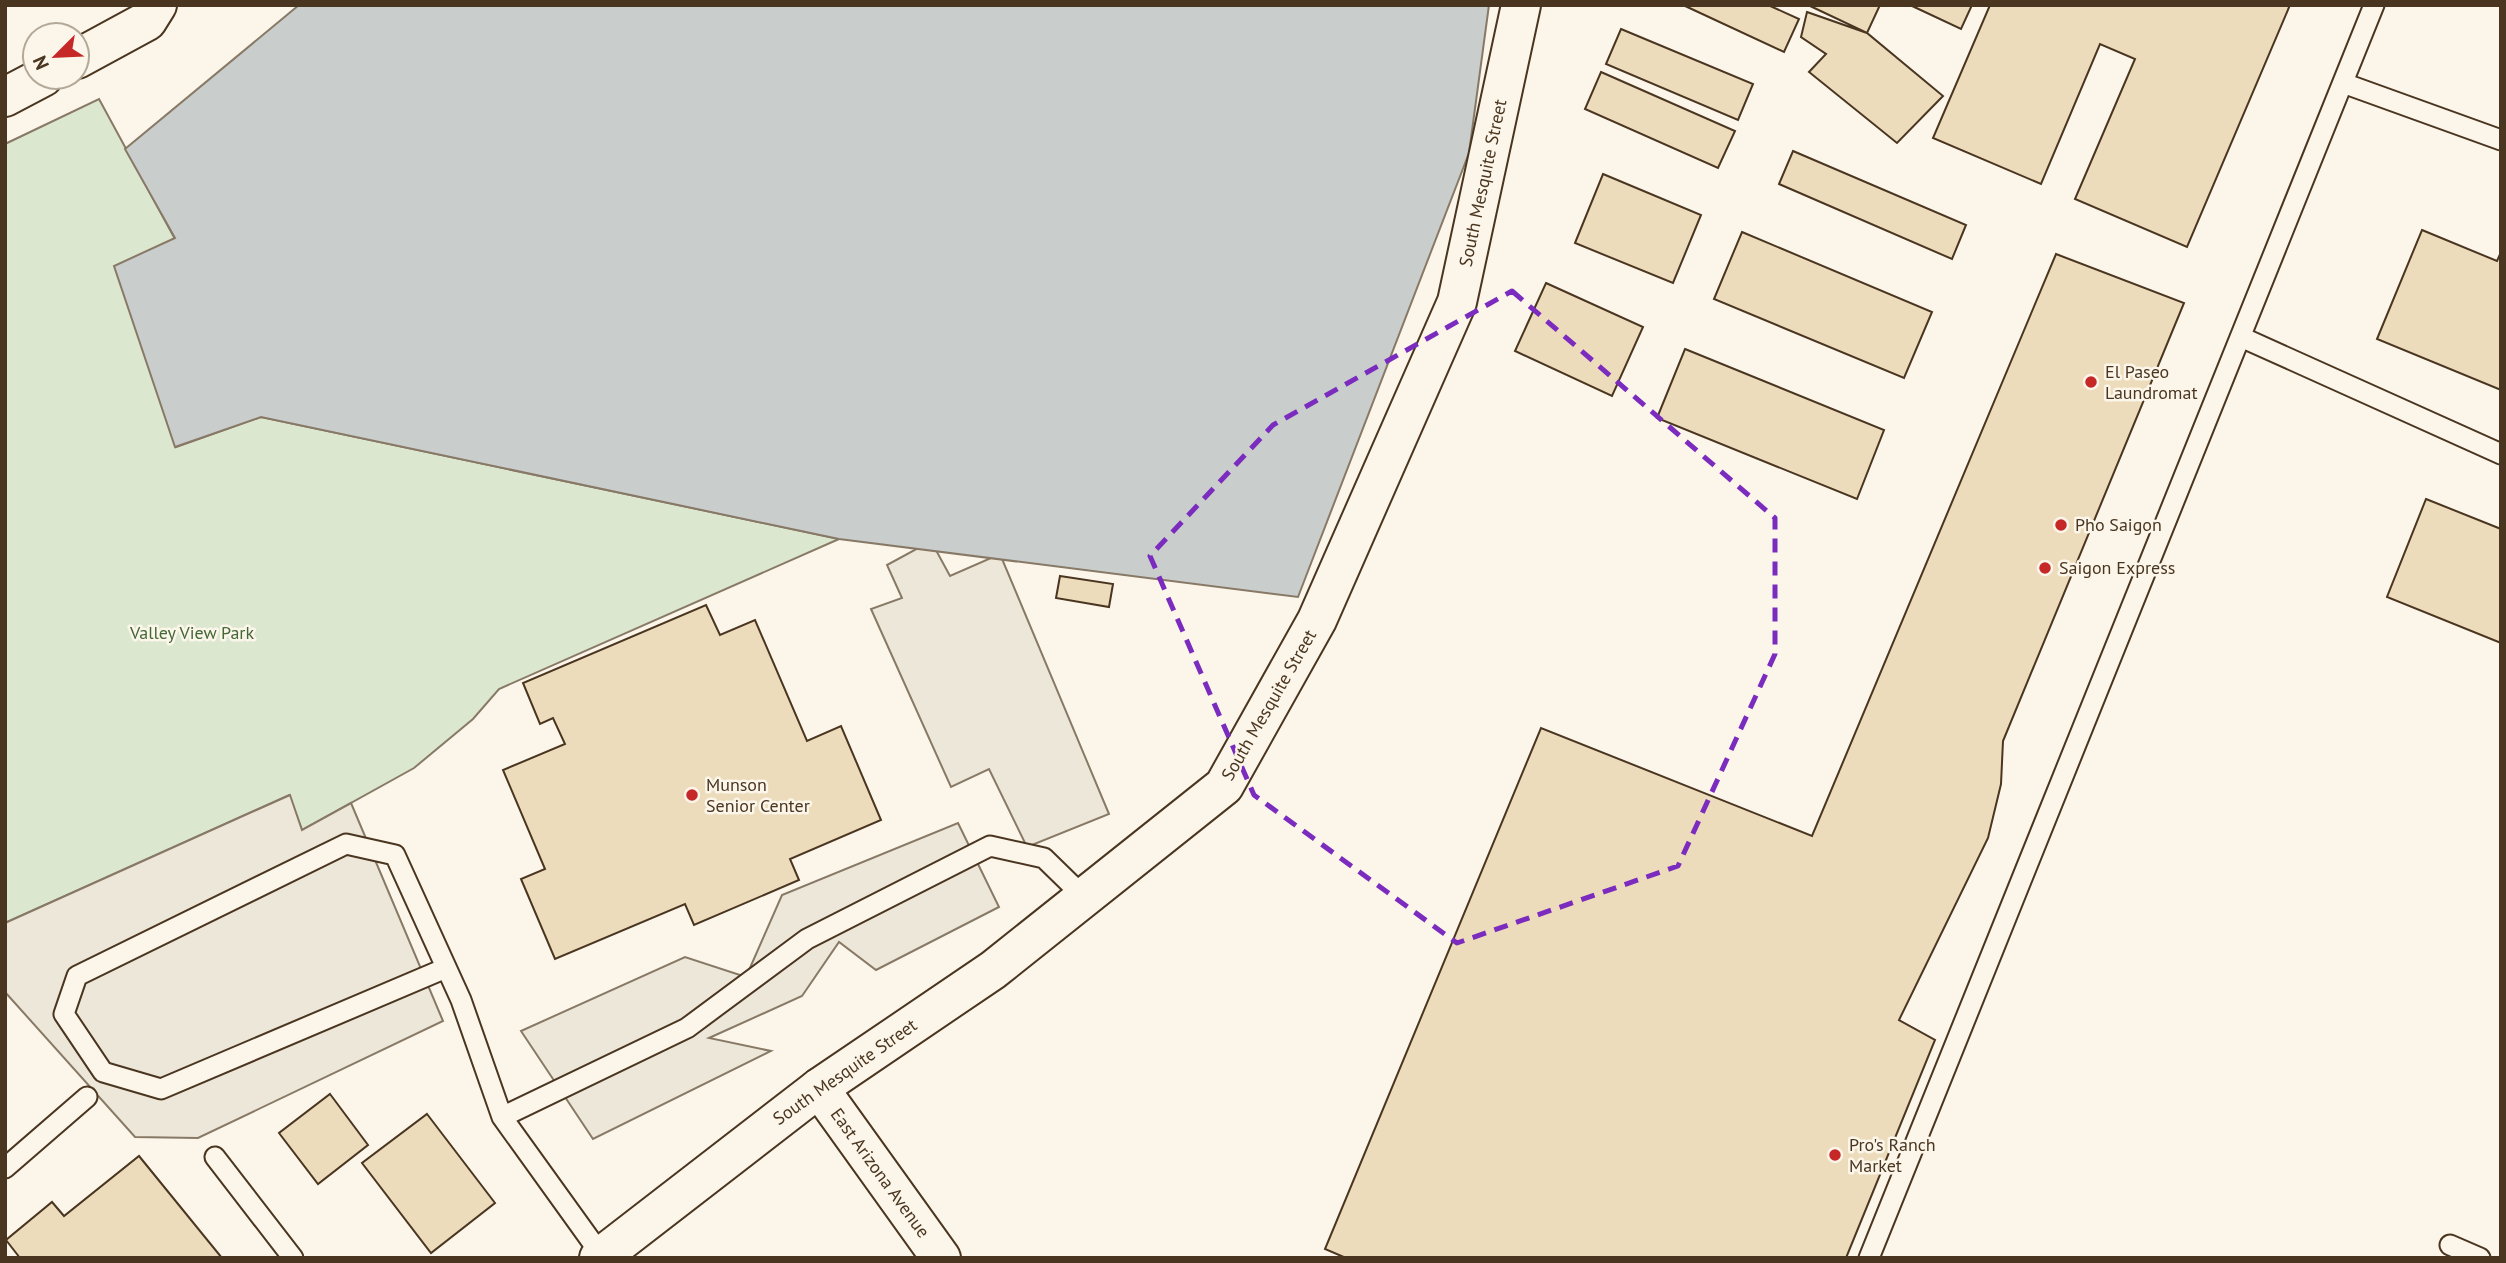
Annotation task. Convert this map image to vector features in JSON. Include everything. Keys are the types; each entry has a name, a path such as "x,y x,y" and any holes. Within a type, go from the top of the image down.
{"street":[{"path":"91,51 147,21 157,5"},
{"name":"South Mesquite Street","path":"600,1257 819,1088 993,970 1224,786 1317,620 1457,302 1521,5"},
{"path":"5,97 21,89"},
{"name":"East Arizona Avenue","path":"819,1088 941,1258"}],"lane":[{"path":"1869,1258 2374,5"},
{"path":"2343,83 2501,140"},
{"path":"2241,337 2501,454"},
{"path":"446,968 162,1090 103,1072 64,1014 77,976 346,844 395,855 461,1000 502,1116 600,1257"},
{"path":"502,1116 687,1028 807,939 990,846 1044,858 1084,897"},
{"path":"5,1168 87,1097"},
{"path":"215,1157 293,1258"},
{"path":"2450,1245 2480,1258"}],"highlighted area":[{"path":"1512,291 1775,518 1775,654 1678,866 1457,943 1254,795 1150,556 1273,425"}],"green space":[{"name":"Valley View Park","path":"99,99 175,239 176,447 261,417 839,539 499,689 473,719 414,768 302,830 289,795 5,923 5,144"}],"shaded area":[{"path":"299,5 1489,5 1469,153 1298,597 839,539 261,417 175,447 114,266 175,238 125,149"},
{"path":"931,541 950,576 1000,554 1109,814 1027,847 989,769 951,787 871,609 902,598 887,565"},
{"path":"290,795 302,830 351,803 443,1021 198,1138 135,1137 5,992 5,923"},
{"path":"958,823 999,907 876,970 839,942 802,996 709,1038 771,1051 593,1139 521,1031 685,957 746,977 782,895"}],"building":[{"path":"1683,5 1768,5 1799,19 1784,52"},
{"path":"1808,5 1880,5 1867,33"},
{"path":"1910,5 1972,5 1961,29"},
{"path":"1990,5 2290,5 2187,247 2075,199 2135,59 2100,44 2041,184 1933,138"},
{"path":"1807,12 1867,33 1943,96 1897,143 1809,72 1826,54 1801,37"},
{"path":"1621,29 1753,84 1738,120 1606,64"},
{"path":"1601,72 1735,131 1718,168 1585,109"},
{"path":"1793,151 1966,225 1952,259 1779,184"},
{"path":"1603,174 1701,215 1673,283 1575,243"},
{"path":"2422,230 2497,261 2501,252 2501,390 2377,339"},
{"path":"1742,232 1932,312 1904,378 1714,299"},
{"path":"2056,254 2184,303 2003,741 2001,784 1988,838 1899,1020 1935,1040 1846,1258 1346,1258 1325,1249 1541,728 1812,836"},
{"path":"1546,283 1643,327 1612,396 1515,351"},
{"path":"1685,349 1884,430 1857,499 1657,418"},
{"path":"2426,499 2501,529 2501,643 2387,597"},
{"path":"1060,576 1113,584 1109,607 1056,598"},
{"name":"Munson Senior Center","path":"706,605 720,635 755,620 807,741 841,726 881,820 790,859 799,880 694,925 685,904 555,959 521,879 545,869 503,770 565,744 553,718 540,724 523,683"},
{"path":"330,1094 368,1145 318,1184 279,1133"},
{"path":"427,1114 495,1203 431,1253 362,1163"},
{"path":"139,1156 222,1258 20,1258 6,1240 52,1202 64,1216"}],"place":[{"name":"El Paseo Laundromat","path":"2091,382"},
{"name":"Pho Saigon","path":"2061,525"},
{"name":"Saigon Express","path":"2045,568"},
{"name":"Munson Senior Center","path":"692,795"},
{"name":"Pro's Ranch Market","path":"1835,1155"}]}
